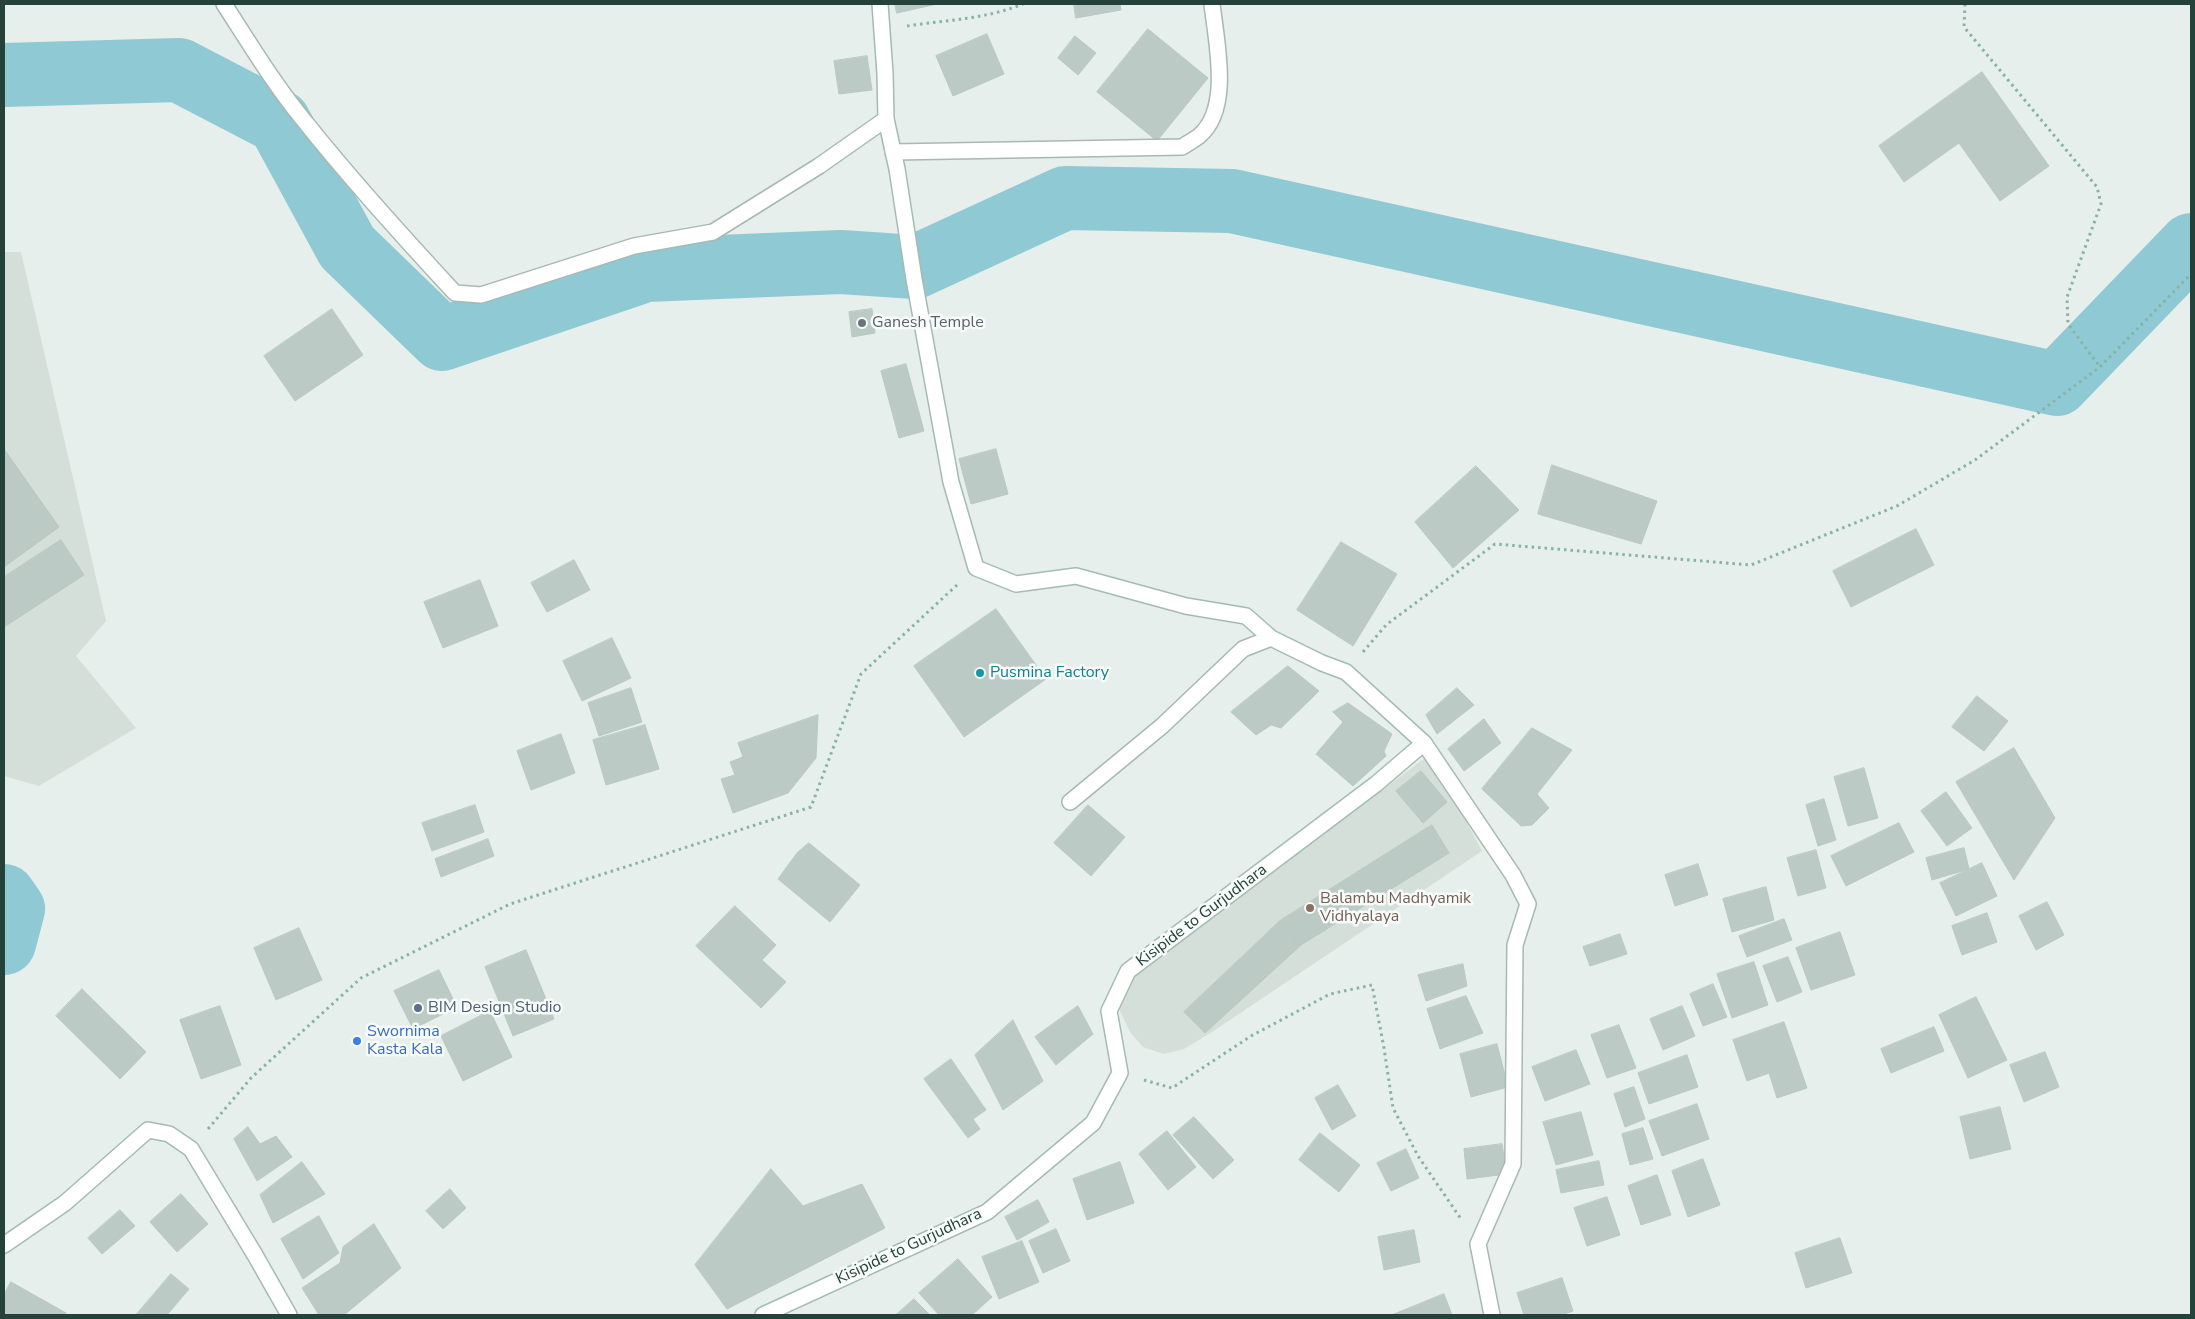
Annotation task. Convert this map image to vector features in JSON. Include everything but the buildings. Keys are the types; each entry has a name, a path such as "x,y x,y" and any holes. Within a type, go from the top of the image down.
{"street":[{"path":"224,4 265,67 305,123 421,256 455,292 480,294 634,246 713,232 820,166 886,119"},
{"path":"880,4 886,119 897,169 914,279 952,482 976,568 1016,584 1076,576 1186,606 1246,616 1271,638 1322,663 1346,672 1424,744 1514,875 1528,904 1515,944 1512,1164 1478,1244 1492,1315"},
{"path":"893,152 1182,147 1200,136 1212,117 1220,91 1212,4"},
{"path":"1070,802 1162,726 1243,649 1271,638"},
{"name":"Kisipide to Gurjudhara","path":"762,1315 986,1212 1093,1123 1120,1073 1108,1011 1128,971 1376,784 1424,744"},
{"path":"4,1245 65,1203 148,1130 169,1134 191,1149 256,1255 288,1315"}],"path":[{"path":"883,40 908,26 960,20 1003,12 1023,4"},
{"path":"1965,4 1964,27 2097,187 2101,204 2067,297 2068,324 2100,367"},
{"path":"1346,672 1386,625 1495,544 1751,565 1897,506 1975,460 2100,367 2191,274"},
{"path":"191,1149 251,1078 361,978 510,904 811,806 861,674 976,568"},
{"path":"1120,1073 1172,1088 1251,1036 1330,994 1372,985 1393,1108 1418,1156 1478,1244"}],"shaded area":[{"path":"4,252 21,252 106,621 76,656 136,728 39,786 4,776"},
{"name":"Balambu Madhyamik Vidhyalaya","path":"1425,758 1452,795 1482,851 1184,1049 1164,1054 1143,1047 1130,1032 1119,1009 1128,981"}],"waterway":[{"path":"4,75 179,70 279,122 347,247 442,339 646,270 841,262 915,267 1065,198 1232,201 2057,384 2191,245"},
{"path":"4,896 13,909 4,943"}],"place":[{"name":"Ganesh Temple","path":"862,323"},
{"name":"Pusmina Factory","path":"980,673"},
{"name":"Balambu Madhyamik Vidhyalaya","path":"1310,908"},
{"name":"BIM Design Studio","path":"418,1008"},
{"name":"Swornima Kasta Kala","path":"357,1041"}]}
